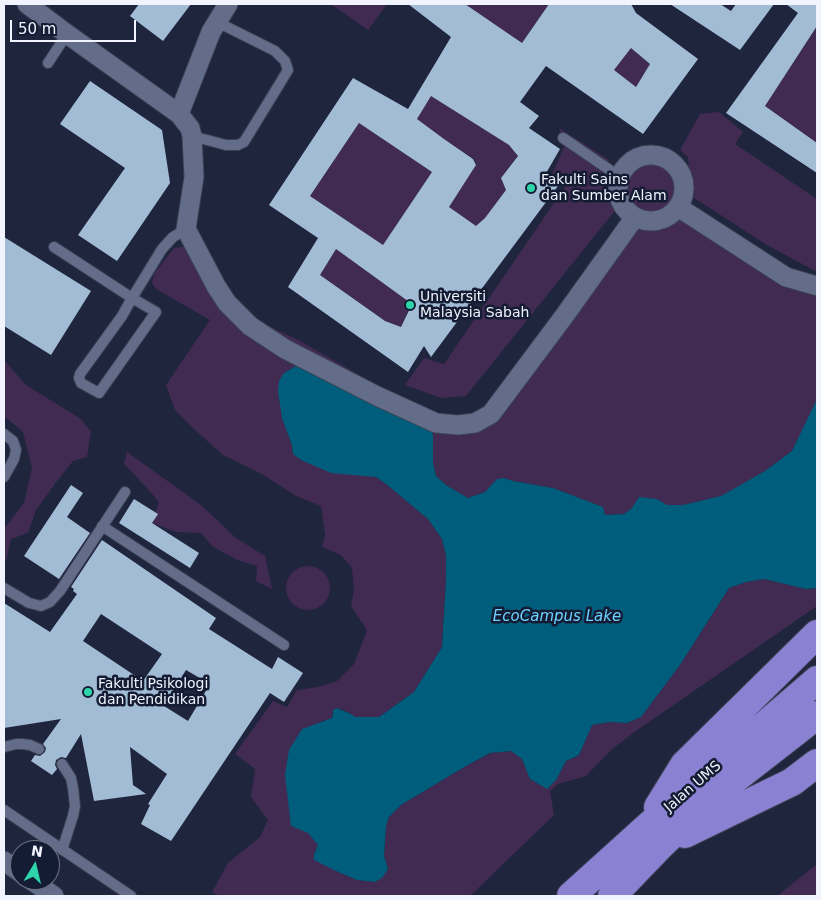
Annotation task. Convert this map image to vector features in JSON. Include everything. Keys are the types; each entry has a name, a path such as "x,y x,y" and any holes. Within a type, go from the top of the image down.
{"highway":[{"path":"653,837 684,765 817,634"},
{"name":"Jalan UMS","path":"612,896 653,837 817,680"},
{"name":"Jalan UMS","path":"571,896 712,797 817,716"},
{"path":"653,837 792,782 817,763"}],"street":[{"path":"28,4 179,114 190,128 194,177 186,229 227,303 250,326 285,349 436,423 458,425 475,422 491,414 635,217"},
{"path":"179,114 211,32 228,4"},
{"path":"641,156 662,156 671,161 678,169 684,188 682,198 678,207 671,214 663,218 654,221 635,217 626,210 620,200 618,188 620,177 624,168 632,160 641,156"},
{"path":"678,207 786,277 817,286"}],"lane":[{"path":"192,136 226,145 238,145 244,142 288,70 285,61 275,51 216,22"},
{"path":"48,63 67,34"},
{"path":"563,138 620,177"},
{"path":"54,247 132,298 156,312 99,393 81,383 80,374 122,316 132,298 162,249 173,237 186,229"},
{"path":"4,434 13,442 16,450 14,459 4,477"},
{"path":"4,588 30,603 41,606 50,602 60,591 125,492"},
{"path":"102,526 284,645"},
{"path":"4,748 22,744 40,749"},
{"path":"62,764 71,778 74,788 75,806 62,850"},
{"path":"4,810 131,896"}],"shaded area":[{"path":"331,4 387,4 368,30"},
{"path":"465,4 549,4 522,43"},
{"path":"817,29 817,143 765,106"},
{"path":"631,48 650,64 636,87 614,70"},
{"path":"431,96 509,145 518,155 501,178 506,190 485,218 476,226 441,219 476,165 474,159 417,119"},
{"path":"719,112 743,132 735,144 817,199 817,272 767,245 685,192 689,171 688,157 680,150 700,114"},
{"path":"359,123 432,172 383,245 310,196"},
{"path":"559,128 609,160 601,174 605,195 617,208 466,396 441,398 405,385 424,358 444,364 569,181 552,174 566,143"},
{"path":"652,164 661,166 669,171 674,179 676,188 674,197 669,205 661,210 652,212 643,210 635,205 630,197 628,188 630,179 635,171 643,166"},
{"path":"676,211 777,278 817,296 817,399 806,423 792,451 765,471 721,497 683,505 667,506 657,499 632,508 624,514 605,515 603,507 553,488 504,478 485,492 468,498 446,485 436,476 433,463 433,435 298,365 284,373 288,432 293,454 376,477 428,519 442,539 446,555 442,647 414,692 379,717 355,717 342,709 333,710 332,718 321,721 308,833 318,845 314,855 336,871 357,880 375,882 388,869 384,856 386,826 389,817 401,805 491,753 511,751 522,759 530,779 547,789 556,780 566,761 579,755 592,725 610,722 627,723 641,717 680,665 729,588 746,582 764,579 806,589 817,588 817,606 633,733 611,750 586,776 558,784 550,791 554,815 470,896 220,896 212,892 228,863 260,837 268,820 251,797 255,769 235,754 273,701 287,707 297,690 318,687 337,681 354,664 367,630 351,606 354,591 352,568 341,555 322,547 325,535 321,506 296,496 262,474 223,455 175,410 166,385 210,320 156,289 152,283 154,274 174,248 193,249 246,315 300,341 408,403 442,420 484,418 631,220 660,221"},
{"path":"431,235 413,307 408,311 401,327 385,321 320,275 336,249 394,291"},
{"path":"4,360 26,385 81,419 91,432 87,457 73,461 57,481 36,510 28,533 11,539 6,561 4,559 4,529 24,503 32,468 23,432 4,416"},
{"path":"127,452 201,505 236,538 265,556 272,589 256,581 257,566 237,560 212,546 201,533 176,532 152,523 159,502 124,464"},
{"path":"308,566 320,570 326,576 330,588 326,600 320,606 308,610 296,606 290,600 286,588 290,576 296,570"},
{"path":"817,864 817,896 777,896"}],"water":[{"name":"EcoCampus Lake","path":"298,365 427,423 433,435 433,463 436,476 446,485 468,498 485,492 497,479 504,478 553,488 603,507 605,515 624,514 632,508 639,497 657,499 667,505 683,505 721,496 765,471 792,451 817,399 817,588 806,589 764,579 746,582 729,588 680,665 641,717 627,723 610,722 592,725 579,755 566,761 556,780 547,789 530,779 522,759 511,751 490,753 401,805 389,817 386,826 384,856 388,869 382,878 375,882 357,880 336,871 314,860 318,845 308,833 291,826 285,775 289,750 302,729 332,718 333,710 337,708 355,717 379,717 414,692 442,647 446,555 442,539 428,519 376,477 331,473 301,460 293,454 292,445 282,418 278,391 279,381 284,373"}],"building":[{"path":"139,4 191,4 163,41 130,16"},
{"name":"Fakulti Sains dan Sumber Alam","path":"408,4 465,4 522,43 549,4 631,4 636,13 698,59 643,134 546,66 520,102 539,116 529,128 560,149 545,175 558,186 431,357 424,346 408,372 288,287 318,238 269,205 353,78 408,109 451,37","holes":["631,48 650,64 636,87 614,70","431,96 509,145 518,156 501,178 506,190 485,218 476,226 449,207 476,165 473,159 417,119","359,123 432,172 383,245 310,196","336,249 412,304 401,327 385,321 320,275"]},
{"path":"670,4 720,4 731,11 736,4 774,4 740,50"},
{"path":"786,4 817,4 817,26 765,106 817,143 817,173 726,113 798,13"},
{"path":"90,81 162,130 170,183 117,261 78,235 125,168 60,124"},
{"path":"4,237 91,291 51,355 4,326"},
{"path":"71,485 83,493 67,517 90,533 59,579 24,556"},
{"path":"134,499 158,514 152,523 199,553 190,568 119,523"},
{"name":"Fakulti Psikologi dan Pendidikan","path":"102,540 216,618 209,629 272,669 278,657 303,673 284,702 270,693 171,841 141,824 150,805 148,804 167,774 130,747 133,785 146,794 94,801 81,734 66,758 61,757 56,760 55,765 57,769 52,775 31,761 35,755 40,756 45,752 46,748 43,744 61,719 4,728 4,603 50,632 77,594 71,587","holes":["101,614 162,654 143,681 83,641","186,670 210,684 188,721 164,706"]}],"place":[{"name":"Fakulti Sains dan Sumber Alam","path":"531,188"},
{"name":"Universiti Malaysia Sabah","path":"410,305"},
{"name":"Fakulti Psikologi dan Pendidikan","path":"88,692"}]}
